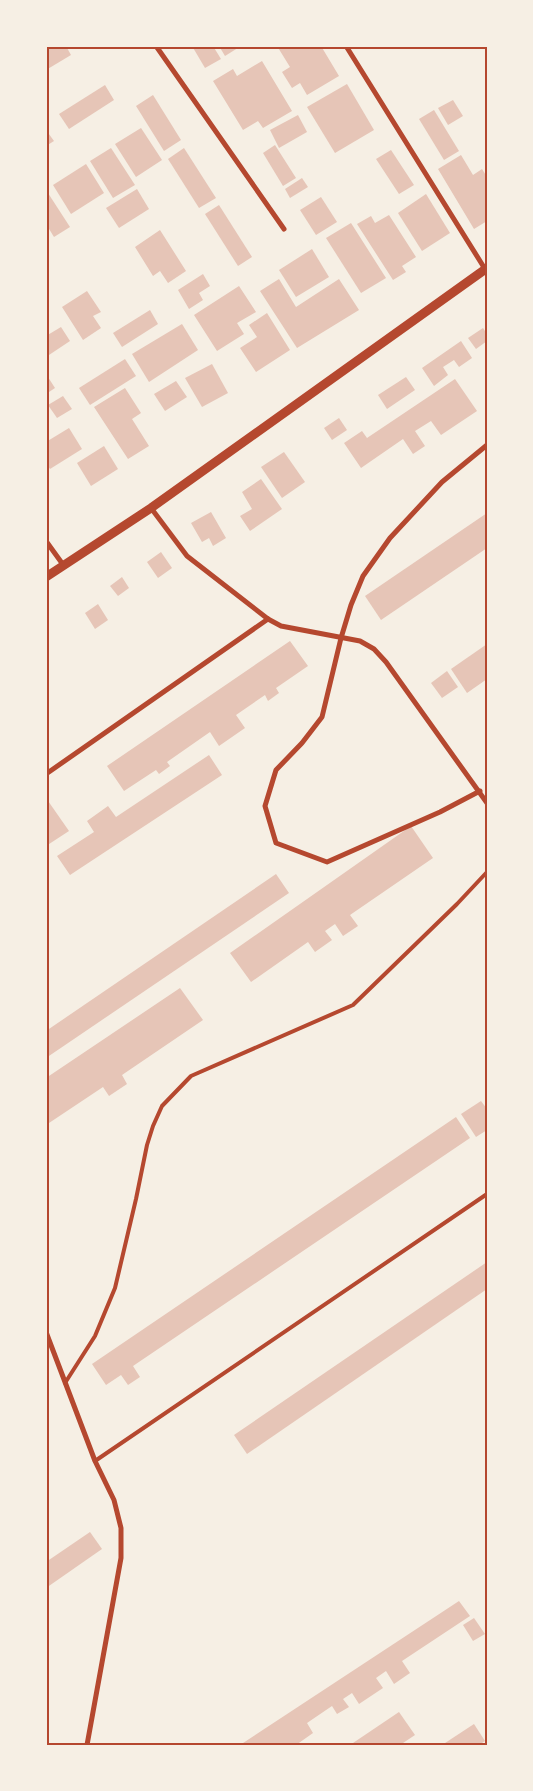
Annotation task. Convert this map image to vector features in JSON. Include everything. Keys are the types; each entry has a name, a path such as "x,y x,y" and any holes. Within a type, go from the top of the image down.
{"street":[{"path":"156,46 284,229"},
{"path":"46,578 152,508 486,269 346,46"},
{"path":"480,791 440,812 327,862 276,843 265,806 276,770 302,743 322,717 341,638 363,576 390,538 442,482 487,445"},
{"path":"152,508 187,556 268,619 281,626 360,641 374,649 386,662 487,803"},
{"path":"46,541 64,566"},
{"path":"46,774 268,619"},
{"path":"46,1332 95,1461 114,1500 121,1528 121,1558 87,1745"}],"lane":[{"path":"65,1383 95,1336 115,1288 147,1145 162,1106 191,1076 353,1005 458,904 487,872"},
{"path":"95,1461 487,1194"}],"building":[{"path":"46,46 66,46 71,55 46,70"},
{"path":"192,46 213,46 221,59 205,68"},
{"path":"219,46 241,46 225,56"},
{"path":"277,46 321,46 339,76 307,95 300,83 292,88 282,72 290,67"},
{"path":"262,61 292,111 263,128 258,121 243,130 213,81 233,69 237,76"},
{"path":"347,84 374,130 335,153 307,107"},
{"path":"105,85 114,100 69,129 59,114"},
{"path":"153,95 181,140 164,151 136,106"},
{"path":"453,100 463,116 448,125 438,108"},
{"path":"434,110 459,151 444,160 419,119"},
{"path":"298,115 307,132 279,148 270,130"},
{"path":"141,128 162,160 136,177 115,144"},
{"path":"46,130 54,141 46,146"},
{"path":"275,145 296,178 283,186 263,153"},
{"path":"111,148 135,185 113,198 90,161"},
{"path":"184,148 216,198 199,208 168,159"},
{"path":"391,150 414,185 399,194 376,159"},
{"path":"461,155 473,175 482,169 487,177 487,221 474,229 438,169"},
{"path":"86,164 104,193 71,214 53,185"},
{"path":"302,178 308,187 290,198 285,189"},
{"path":"137,189 149,209 119,228 106,208"},
{"path":"46,190 70,227 54,237 46,224"},
{"path":"426,194 450,233 422,251 398,213"},
{"path":"321,197 337,222 316,235 300,210"},
{"path":"219,205 252,257 238,266 205,214"},
{"path":"389,215 416,257 402,266 406,272 393,280 357,224 371,216 375,223"},
{"path":"351,223 386,278 361,293 326,238"},
{"path":"160,230 186,271 168,283 160,271 153,276 135,247"},
{"path":"312,249 329,277 296,297 279,270"},
{"path":"203,274 210,286 199,293 203,300 189,309 178,290"},
{"path":"279,279 296,307 339,279 359,310 297,348 260,291"},
{"path":"239,286 256,312 237,323 244,334 217,351 194,315"},
{"path":"87,291 101,312 93,316 101,328 83,340 62,307"},
{"path":"150,310 158,324 122,347 113,333"},
{"path":"267,313 290,350 256,372 240,348 257,337 249,325"},
{"path":"182,324 198,350 149,382 132,354"},
{"path":"61,327 70,341 49,355 46,349 46,336"},
{"path":"483,328 487,334 487,341 476,349 468,338"},
{"path":"461,341 472,358 459,367 454,360 443,367 448,375 434,386 422,368"},
{"path":"125,359 136,376 90,405 79,388"},
{"path":"212,364 228,393 202,407 185,378"},
{"path":"46,374 55,388 46,394"},
{"path":"406,377 415,390 387,409 378,395"},
{"path":"455,379 477,411 441,435 431,421 415,431 425,446 413,454 403,439 361,468 344,443 362,431 367,438"},
{"path":"176,381 187,397 165,411 154,394"},
{"path":"125,388 141,413 132,419 149,446 128,459 94,407"},
{"path":"63,396 72,409 57,418 48,405"},
{"path":"339,418 347,430 332,440 324,428"},
{"path":"69,428 82,449 50,469 46,463 46,442"},
{"path":"104,446 118,469 91,486 77,463"},
{"path":"284,452 305,482 282,498 261,467"},
{"path":"261,479 282,509 250,531 240,516 252,509 242,492"},
{"path":"211,512 226,538 213,546 209,538 202,542 191,523"},
{"path":"487,513 487,548 381,620 365,596"},
{"path":"161,552 172,568 158,578 147,562"},
{"path":"122,577 129,588 118,596 110,586"},
{"path":"98,604 108,620 95,629 85,613"},
{"path":"290,641 308,666 276,688 279,693 268,701 265,695 236,715 245,728 219,746 210,732 167,762 170,766 159,774 156,770 124,791 107,766"},
{"path":"487,644 487,679 467,693 451,669"},
{"path":"447,671 458,687 442,698 431,683"},
{"path":"209,755 222,775 70,875 57,856 94,832 87,821 108,806 116,817"},
{"path":"46,798 69,831 46,846"},
{"path":"411,826 433,858 350,915 358,926 343,936 335,924 325,931 332,940 315,952 308,942 251,982 230,953"},
{"path":"276,874 289,893 46,1058 46,1031"},
{"path":"180,988 203,1020 122,1075 127,1084 109,1096 103,1087 46,1125 46,1078"},
{"path":"481,1101 487,1109 487,1130 476,1137 461,1114"},
{"path":"456,1117 470,1138 133,1366 140,1377 128,1385 121,1375 106,1385 92,1364"},
{"path":"487,1262 487,1289 247,1454 234,1435"},
{"path":"90,1532 102,1549 46,1588 46,1562"},
{"path":"459,1601 470,1616 402,1661 410,1673 394,1684 386,1671 376,1678 383,1688 359,1704 352,1693 343,1699 349,1707 337,1714 332,1706 307,1723 313,1733 296,1745 240,1745"},
{"path":"474,1618 485,1634 473,1641 463,1625"},
{"path":"399,1712 415,1735 400,1745 350,1745"},
{"path":"474,1724 485,1741 479,1745 442,1745"}]}
